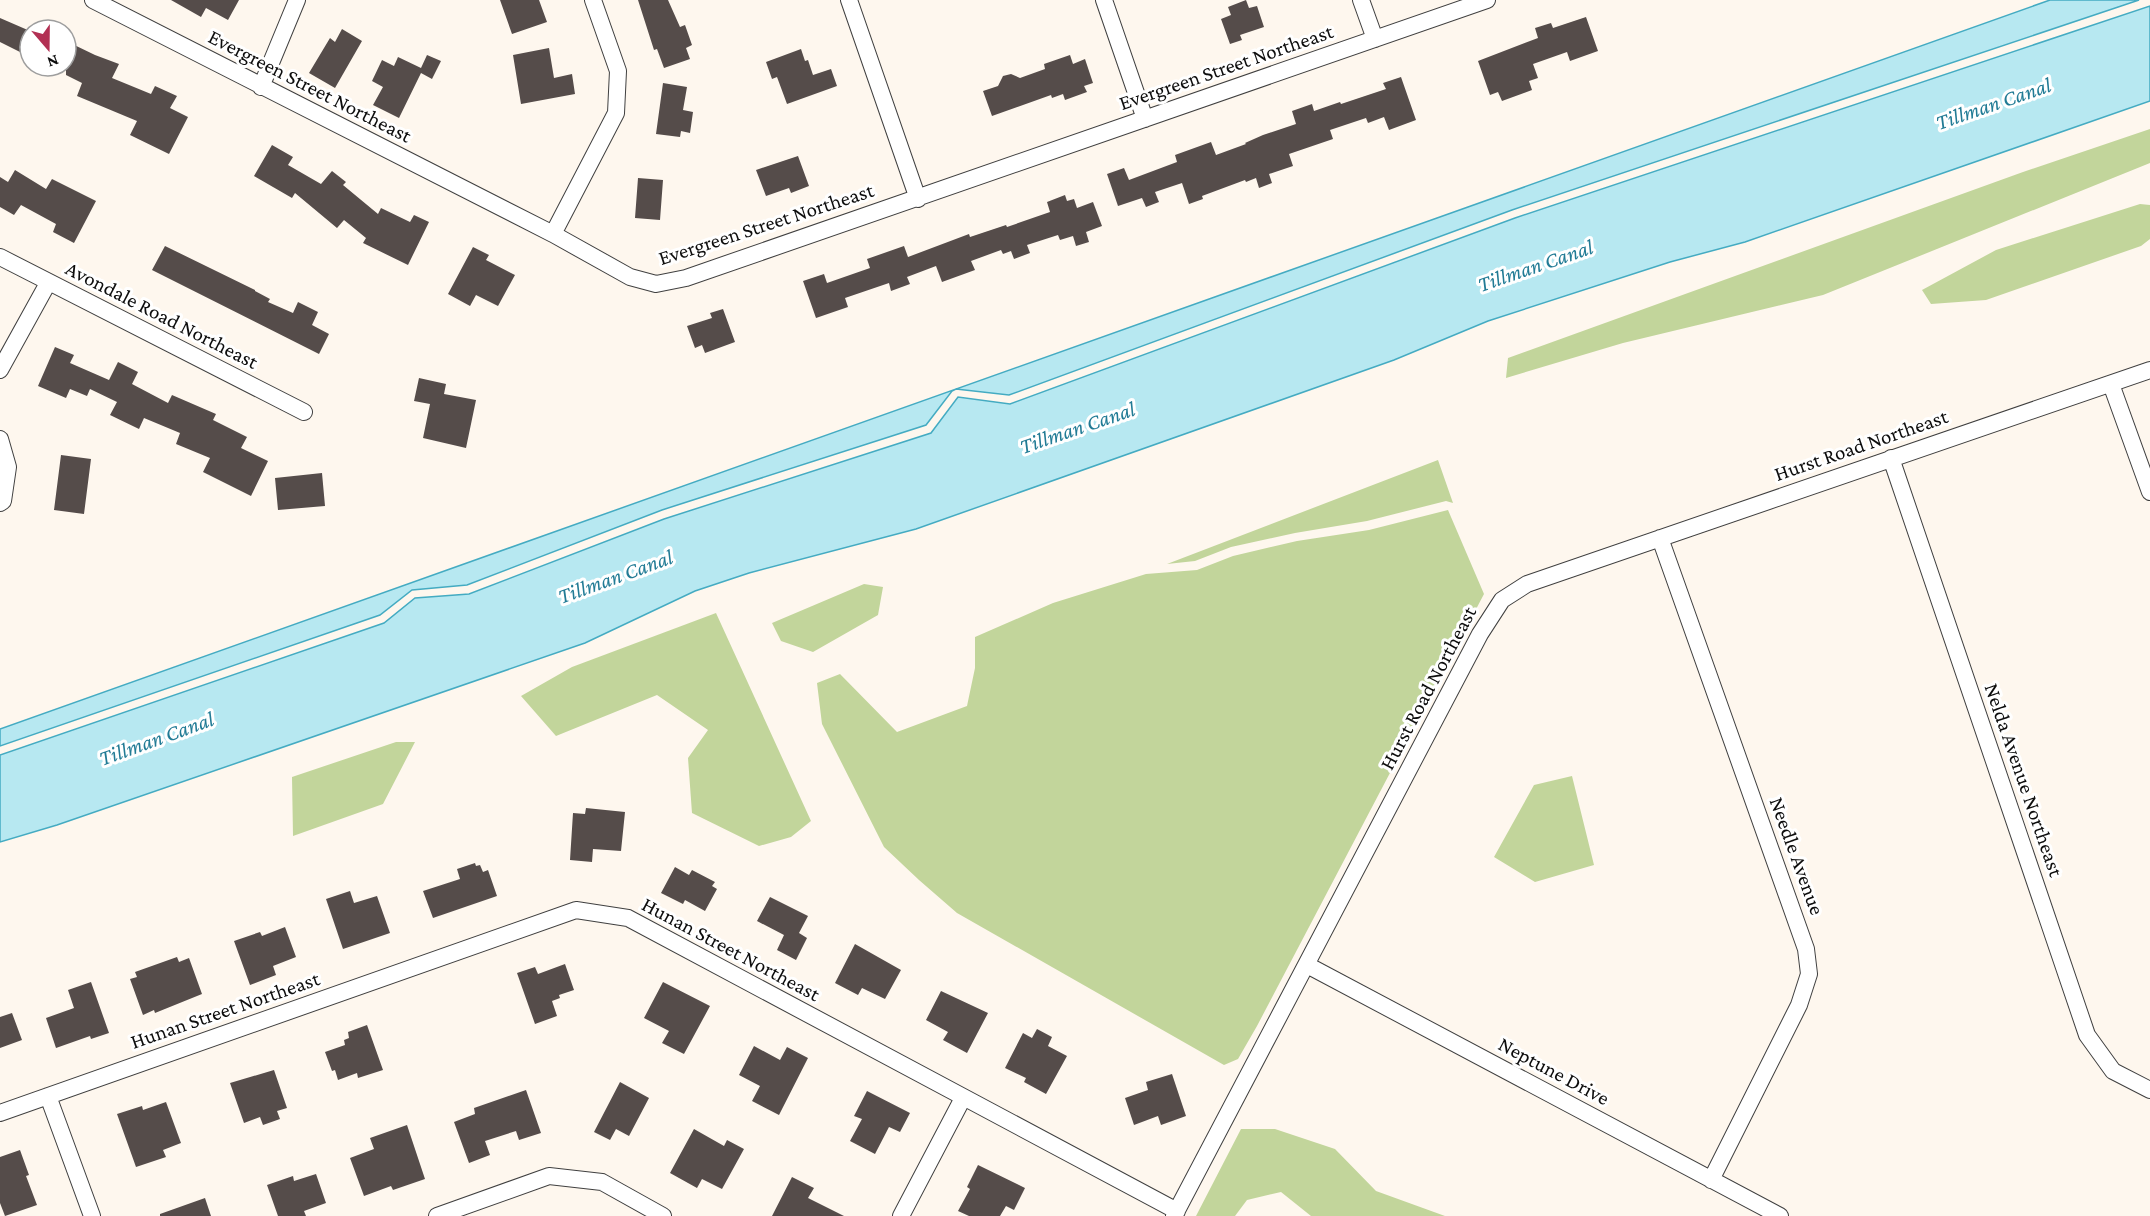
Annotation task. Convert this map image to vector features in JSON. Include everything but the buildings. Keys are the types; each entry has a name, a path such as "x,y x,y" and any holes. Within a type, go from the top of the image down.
{"street":[{"name":"Evergreen Street Northeast","path":"93,0 553,234 630,277 656,284 686,278 918,199 1487,0"},
{"path":"261,87 297,0"},
{"path":"553,234 616,113 618,71 593,0"},
{"path":"849,0 918,199"},
{"path":"1104,0 1145,119"},
{"path":"1361,0 1375,39"},
{"name":"Avondale Road Northeast","path":"0,257 304,412"},
{"path":"0,370 48,283"},
{"name":"Hurst Road Northeast","path":"1176,1214 1480,634 1502,600 1527,584 2150,370"},
{"path":"2110,384 2150,492"},
{"path":"0,439 8,467 3,501 0,503"},
{"name":"Nelda Avenue Northeast","path":"1891,458 2087,1035 2113,1071 2150,1090"},
{"name":"Needle Avenue","path":"1660,538 1806,949 1809,974 1799,1005 1711,1180"},
{"name":"Hunan Street Northeast","path":"0,1113 576,910 628,918 1176,1214"},
{"name":"Neptune Drive","path":"1308,965 1780,1216"},
{"path":"48,1096 92,1216"},
{"path":"901,1216 963,1098"},
{"path":"437,1216 549,1176 602,1182 663,1216"}],"green space":[{"path":"2150,129 2150,163 1823,295 1623,343 1506,378 1508,358 2023,172"},
{"path":"2140,204 2150,205 2150,239 2141,246 1986,300 1931,304 1922,290 1996,250"},
{"path":"1438,460 1453,503 1446,501 1367,521 1295,533 1231,547 1195,561 1167,564"},
{"path":"1448,510 1484,594 1257,1026 1238,1059 1224,1065 957,913 884,847 822,724 817,683 840,674 897,732 967,706 975,668 975,637 1053,603 1146,574 1197,570 1233,556 1297,541 1369,530"},
{"path":"864,584 883,587 878,615 813,652 781,641 772,623"},
{"path":"716,613 811,821 791,837 759,846 692,813 688,758 708,730 657,695 556,736 521,696 572,667"},
{"path":"396,742 415,742 383,804 293,836 292,777"},
{"path":"1572,776 1594,865 1535,882 1494,857 1534,785"},
{"path":"1241,1129 1275,1129 1335,1149 1376,1191 1445,1216 1311,1216 1281,1192 1247,1200 1235,1216 1196,1216"}],"water":[{"path":"2050,0 2139,0 1512,210 1009,395 956,389"},
{"name":"Tillman Canal","path":"2150,6 2150,101 1745,242 1670,262 1488,321 1394,360 916,529 749,573 695,591 585,643 57,825 0,842 0,755 384,623 415,598 469,594 664,519 931,433 958,397 1010,404 1515,218"},
{"path":"956,389 926,425 662,510 467,585 412,590 380,615 0,746 0,729"}]}
